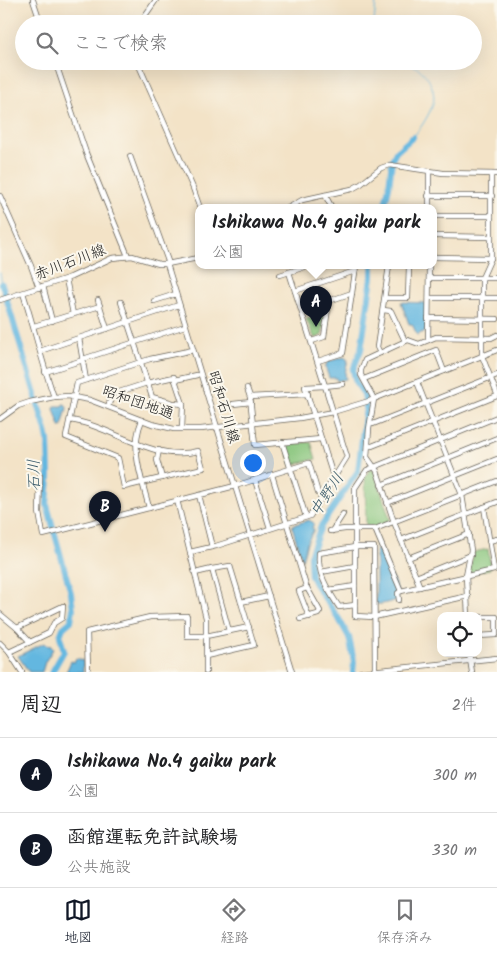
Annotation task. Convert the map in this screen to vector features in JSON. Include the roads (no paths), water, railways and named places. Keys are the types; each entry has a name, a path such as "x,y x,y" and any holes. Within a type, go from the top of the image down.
{"street":[{"path":"32,0 38,15"},
{"path":"145,15 156,0"},
{"path":"58,70 86,153 128,256"},
{"path":"141,70 199,204"},
{"name":"昭和石川線","path":"130,156 168,264 185,326 292,672"},
{"path":"295,204 302,200 352,189 362,184 387,165 398,165 429,171 494,174 491,258 482,278 482,356 497,395 433,422 368,446"},
{"path":"428,204 429,171"},
{"path":"325,195 330,204"},
{"path":"0,196 41,287 52,321"},
{"path":"428,196 492,196"},
{"path":"437,216 491,216"},
{"path":"437,236 491,236"},
{"name":"赤川石川線","path":"0,300 66,279 112,258 140,257 159,264 195,259"},
{"path":"437,257 491,258"},
{"path":"280,275 298,269"},
{"path":"295,291 352,269"},
{"path":"318,362 342,353 355,269"},
{"path":"380,353 377,347 389,269"},
{"path":"385,298 408,298 409,269"},
{"path":"428,269 428,340"},
{"path":"190,552 212,547 310,516 347,457 289,272"},
{"path":"428,278 497,278"},
{"path":"66,279 73,314"},
{"path":"23,293 54,397"},
{"path":"302,310 352,293"},
{"path":"154,301 176,294"},
{"path":"428,298 497,298"},
{"path":"98,300 107,328"},
{"path":"312,341 324,337 329,301"},
{"path":"121,302 152,397 173,404 183,404"},
{"path":"40,351 179,305"},
{"path":"34,326 100,306"},
{"path":"383,310 391,311 405,341"},
{"path":"428,318 497,319"},
{"path":"45,372 185,326"},
{"path":"420,587 381,485 368,458 371,400 361,372 365,360 408,340 419,344 436,337 491,338 497,335"},
{"path":"79,338 86,380"},
{"path":"70,420 91,425 135,443 159,450 184,455 198,451 203,468 124,487 118,458 66,437 76,383 140,362 193,350"},
{"path":"364,380 436,350 444,371"},
{"path":"371,400 497,350"},
{"path":"175,380 198,375"},
{"path":"370,424 497,375"},
{"path":"108,406 113,394 174,377 183,404 182,429"},
{"path":"417,382 462,494 472,554 466,576 468,612"},
{"path":"335,477 332,473 305,387 343,384"},
{"path":"247,388 255,445 321,439"},
{"path":"232,404 250,400 308,394"},
{"name":"昭和団地通","path":"0,420 18,406 54,397 74,397 90,400 159,426 182,429 314,416 371,400"},
{"path":"468,596 374,617 355,616 355,488 367,470 373,466 497,417"},
{"path":"142,420 136,434 135,452 149,508"},
{"path":"381,485 497,438"},
{"path":"282,442 306,517"},
{"path":"159,450 157,460 162,478"},
{"path":"387,503 497,459"},
{"path":"40,476 39,512 43,535 235,486 309,463 318,494 322,497"},
{"path":"272,474 307,588 320,611 318,614 300,619"},
{"path":"255,480 270,528"},
{"path":"343,514 331,531 375,529 497,480"},
{"path":"199,495 212,547"},
{"path":"177,500 206,618 206,672"},
{"path":"401,540 497,502"},
{"path":"399,600 398,593 401,591 494,570 484,507"},
{"path":"375,529 401,591"},
{"path":"408,558 469,534"},
{"path":"489,540 497,539"},
{"path":"355,605 339,607 323,582 319,553 355,547 374,547 375,671"},
{"path":"416,577 472,554"},
{"path":"195,573 230,566 254,645 206,656"},
{"path":"321,572 355,566"},
{"path":"212,570 229,631"},
{"path":"328,590 355,586"},
{"path":"307,588 299,591 309,617"},
{"path":"241,602 269,596"},
{"path":"9,652 49,633 54,623 62,618 63,606 17,628"},
{"path":"0,614 30,642"},
{"path":"88,672 87,632 150,617 187,616 187,636 206,636 249,628"},
{"path":"482,617 496,617 496,635 482,636"},
{"path":"0,643 9,652 22,672"},
{"path":"470,657 472,672"},
{"path":"361,672 497,658"},
{"path":"414,666 416,672"}],"water":[{"path":"401,302 426,303 426,331 417,335 412,324 409,324"},
{"path":"344,357 348,360 345,373 346,379 337,381 336,378 329,378 325,366 327,365 326,362"},
{"path":"63,404 67,408 62,427 60,427 54,409 55,406 63,406"},
{"path":"309,520 314,523 312,528 314,529 302,560 292,526"},
{"path":"376,546 380,553 382,553 398,591 396,593 398,600 382,604 376,604"},
{"path":"44,643 50,645 53,649 45,662 42,672 29,672 18,656"},
{"path":"76,658 83,660 83,672 66,672 71,661 74,662"}],"waterway":[{"name":"中野川","path":"375,15 376,0"},
{"name":"中野川","path":"413,137 429,113 434,99 432,87 420,70"},
{"name":"中野川","path":"385,204 392,160 396,152 413,137"},
{"name":"中野川","path":"353,672 354,662 349,637 311,576 310,556 321,526 358,471 366,407 364,394 356,383 353,370 361,350 372,269"},
{"name":"石川","path":"0,273 2,284"},
{"name":"石川","path":"2,284 46,431 49,476 47,505 71,593 73,609 71,621 63,628 60,636 64,651 52,672"}],"place":[{"name":"Ishikawa No.4 gaiku park","path":"316,327"},
{"name":"函館運転免許試験場","path":"105,532"}]}
